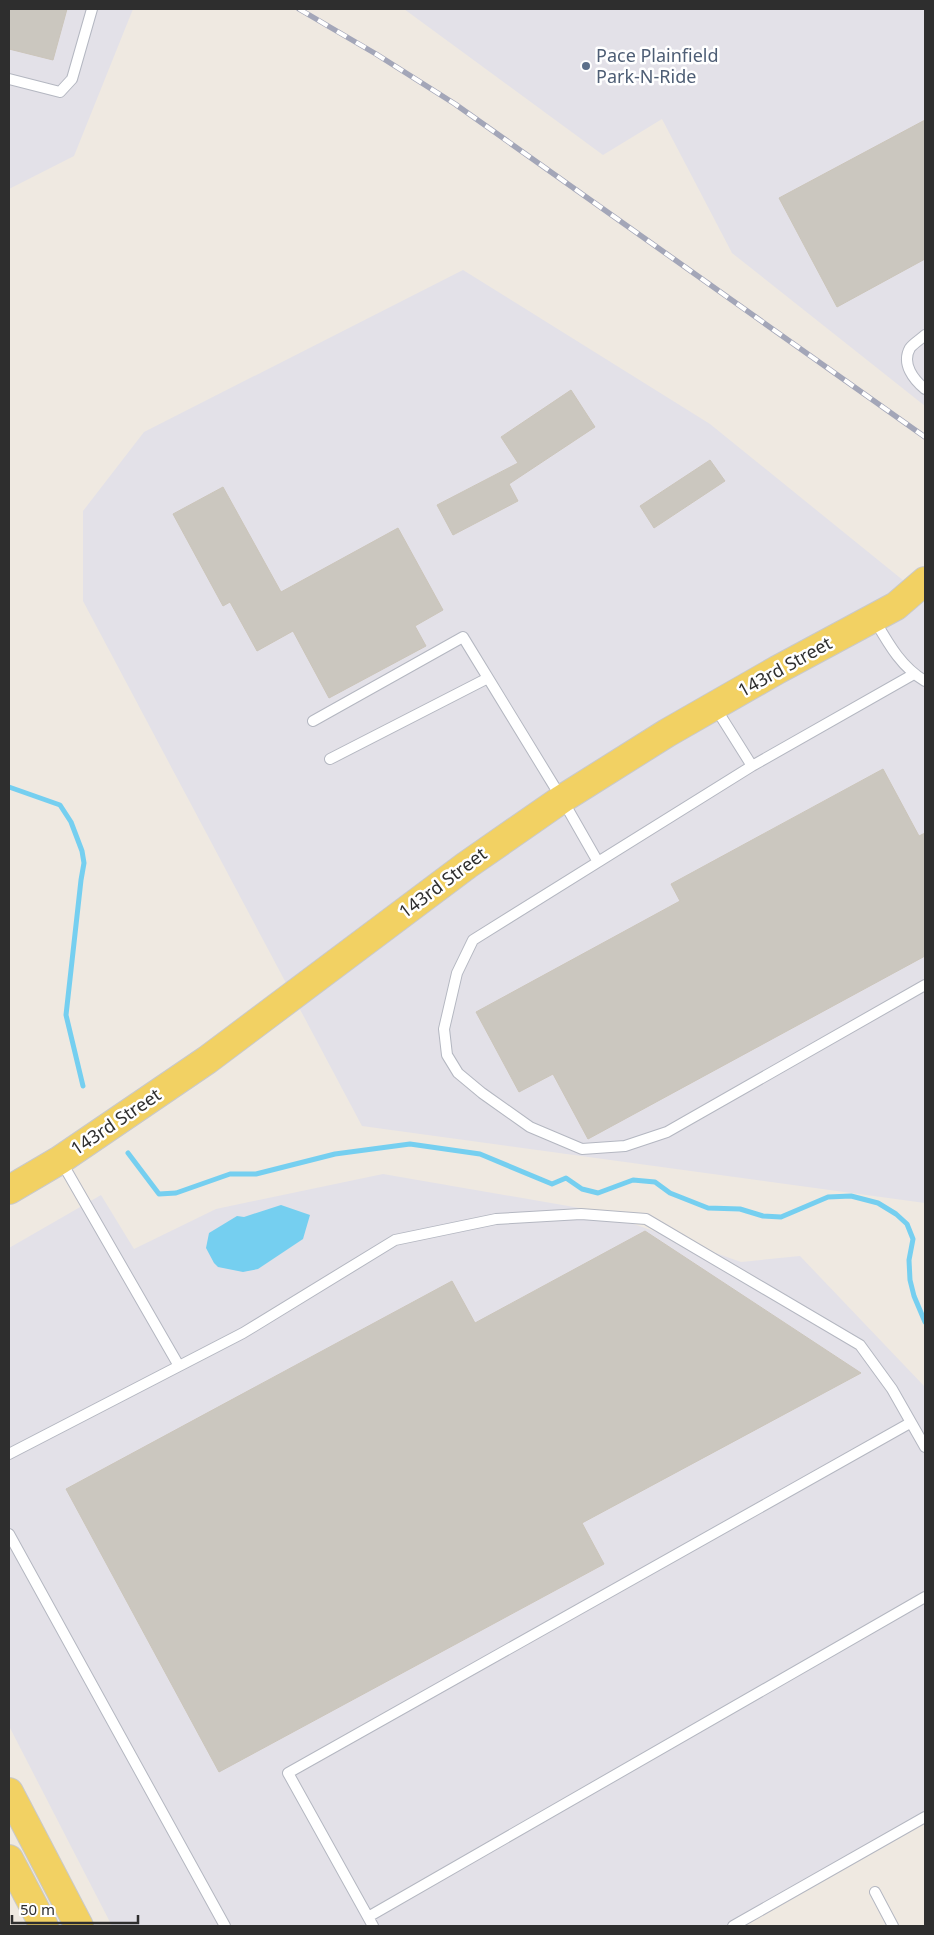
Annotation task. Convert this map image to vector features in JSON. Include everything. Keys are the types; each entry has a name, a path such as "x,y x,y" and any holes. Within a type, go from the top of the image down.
{"main road":[{"name":"143rd Street","path":"885,612 925,581"},
{"name":"143rd Street","path":"9,1190 60,1160 207,1060 467,865 562,799 714,706 885,612 925,597"},
{"path":"9,1792 79,1926"},
{"path":"9,1859 44,1926"}],"lane":[{"path":"9,79 60,92 72,78 92,9"},
{"path":"925,335 910,348 908,358 912,376 925,389"},
{"path":"885,612 892,650 914,674 925,681"},
{"path":"313,721 463,637 562,799 598,862"},
{"path":"914,674 752,766 473,940 457,973 444,1029 448,1055 458,1074 530,1127 582,1148 625,1146 667,1132 925,985"},
{"path":"330,759 488,678"},
{"path":"714,706 752,766"},
{"path":"60,1160 179,1366"},
{"path":"9,1454 243,1333 395,1240 496,1219 581,1214 646,1219 860,1345 892,1389 925,1447"},
{"path":"910,1423 288,1773 371,1922 925,1597"},
{"path":"9,1534 225,1926"},
{"path":"733,1926 925,1817"},
{"path":"875,1892 893,1926"}],"shaded area":[{"path":"9,9 133,9 74,156 9,189"},
{"path":"404,9 925,9 925,406 732,253 662,119 603,155"},
{"path":"463,270 710,424 925,598 925,1203 362,1126 83,601 83,511 144,432"},
{"path":"383,1174 597,1211 741,1262 800,1256 925,1387 925,1814 728,1926 112,1926 9,1726 9,1248 101,1195 134,1249 216,1209"}],"water":[{"path":"281,1205 310,1215 303,1239 258,1269 243,1272 218,1267 214,1263 206,1248 209,1233 237,1216 244,1217"}],"building":[{"path":"9,9 67,9 53,60 9,49"},
{"path":"925,120 925,259 837,307 779,198"},
{"path":"571,390 595,427 509,484 518,501 453,535 437,505 518,463 501,437"},
{"path":"710,460 725,481 654,528 640,506"},
{"path":"223,487 281,592 398,528 443,610 415,626 426,646 329,698 293,631 257,651 230,602 223,606 173,514"},
{"path":"883,769 919,836 925,833 925,956 588,1139 553,1074 519,1092 476,1012 680,901 671,884"},
{"path":"645,1231 861,1373 582,1523 604,1564 219,1772 66,1489 452,1281 475,1323"}],"waterway":[{"path":"9,787 60,805 71,822 82,851 84,863 66,1015 83,1086"},
{"path":"128,1153 159,1194 176,1193 230,1174 256,1174 335,1154 410,1144 480,1154 552,1184 566,1178 582,1189 598,1193 633,1180 655,1182 670,1193 708,1208 740,1209 763,1216 781,1217 828,1197 851,1196 878,1203 896,1214 907,1224 913,1239 909,1260 910,1280 914,1296 925,1322"}],"railway":[{"path":"299,9 376,54 455,104 925,437"}],"place":[{"name":"Pace Plainfield Park-N-Ride","path":"586,66"}]}
